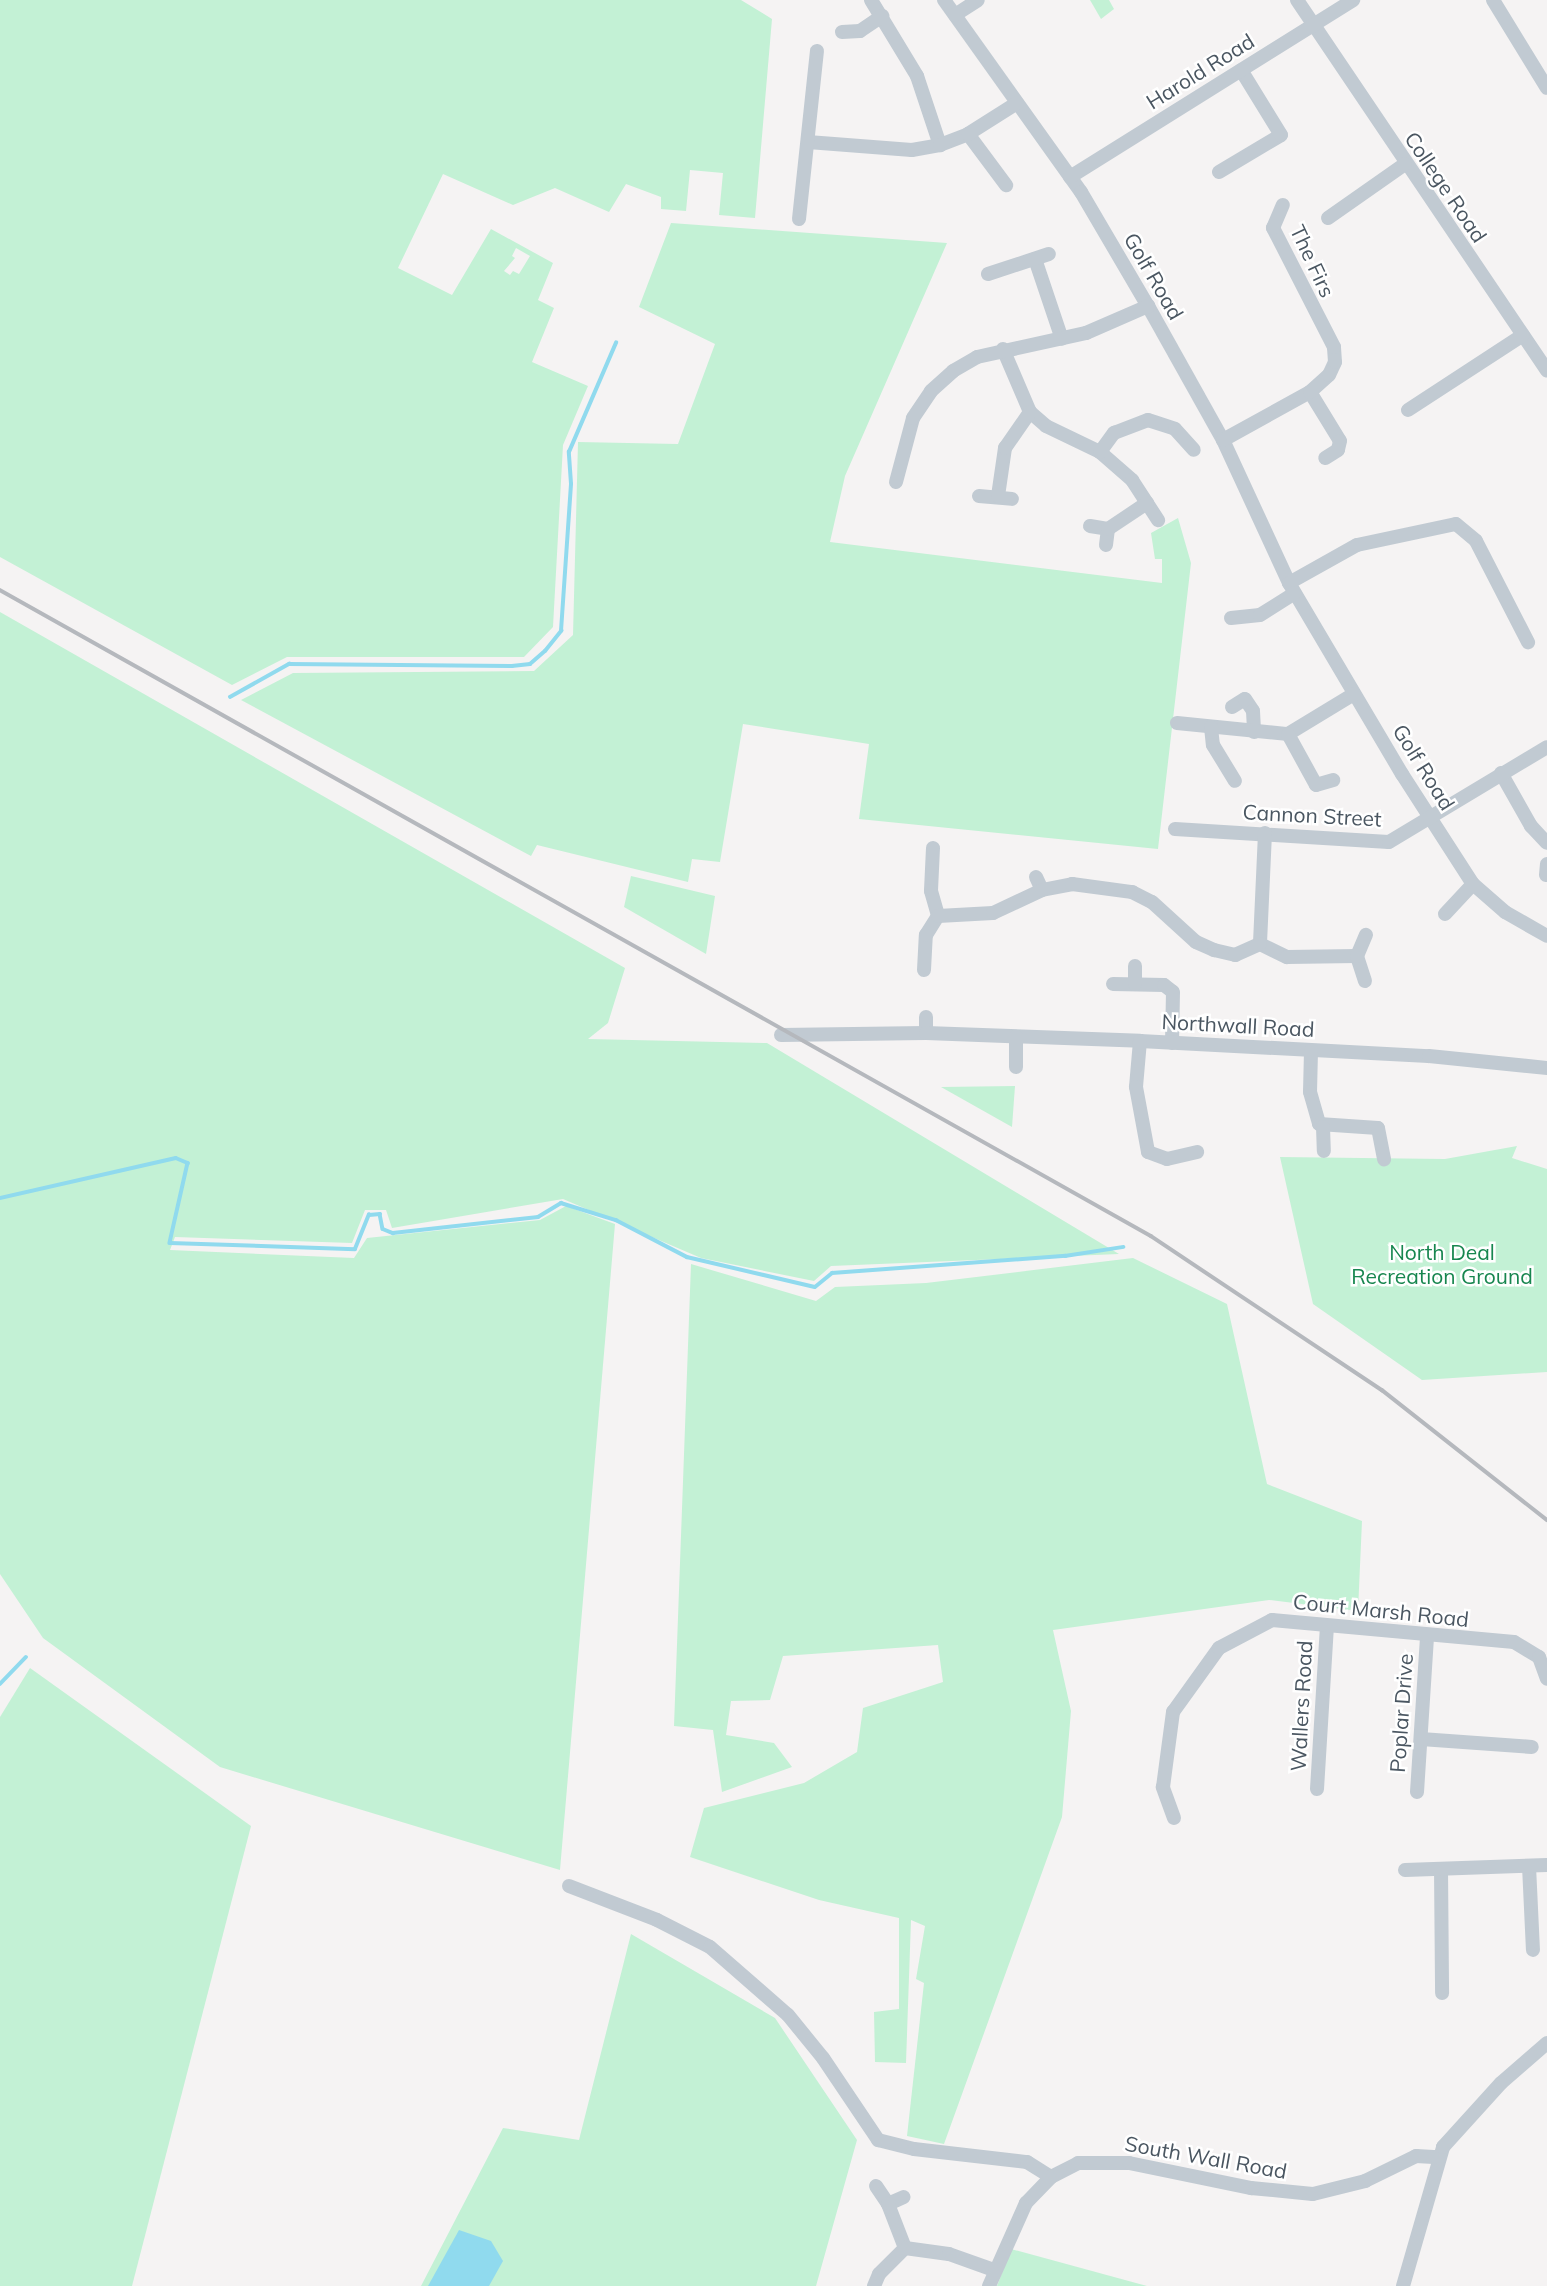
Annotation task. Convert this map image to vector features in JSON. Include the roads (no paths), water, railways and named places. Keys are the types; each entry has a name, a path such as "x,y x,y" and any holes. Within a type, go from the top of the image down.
{"street":[{"path":"871,0 922,87 940,145"},
{"name":"Golf Road","path":"944,0 1070,177 1148,306 1223,440 1292,588 1354,694 1473,884 1505,912 1547,936"},
{"path":"954,15 978,0"},
{"name":"College Road","path":"1297,0 1405,164 1547,370"},
{"name":"Harold Road","path":"1070,177 1353,0"},
{"path":"1493,0 1547,88"},
{"path":"842,32 860,31 882,16"},
{"path":"799,219 817,51"},
{"path":"798,65 813,69"},
{"path":"1219,172 1240,167 1287,133 1241,71"},
{"path":"808,142 912,149 940,145 968,134 1017,103"},
{"path":"968,134 991,176 1006,185"},
{"path":"1328,218 1405,164"},
{"name":"The Firs","path":"1283,205 1273,228 1327,333 1335,362 1329,375 1310,391"},
{"path":"988,274 1002,263 1042,256 1062,339"},
{"path":"896,482 914,418 931,391 977,357 1003,349 1062,339 1148,306"},
{"path":"1408,410 1523,335"},
{"path":"1003,349 1030,412 1046,426 1100,452 1132,480 1158,520"},
{"path":"1223,440 1310,391 1340,441 1338,450 1325,458"},
{"path":"979,496 1005,498 1005,448 1030,412"},
{"path":"1100,452 1114,433 1148,420 1163,422 1178,441 1194,450"},
{"path":"1090,526 1108,529 1147,503"},
{"path":"1231,618 1260,615 1292,588 1357,545 1456,524 1476,541 1528,642"},
{"path":"1106,545 1108,529"},
{"path":"1177,723 1289,734 1354,694"},
{"path":"1232,707 1245,698 1253,711 1254,732"},
{"path":"1211,727 1213,745 1235,781"},
{"path":"1289,734 1316,785 1333,780"},
{"name":"Cannon Street","path":"1175,829 1388,842 1547,747"},
{"path":"1501,773 1531,826 1547,843"},
{"path":"1260,944 1265,833"},
{"path":"929,961 926,935 938,916 924,862 933,848"},
{"path":"938,916 993,913 1039,884 1072,884 1132,892 1152,902 1196,942 1214,950 1235,955 1260,944 1287,957 1357,956"},
{"path":"1445,914 1473,884"},
{"path":"1365,981 1357,956 1366,935"},
{"path":"1135,967 1135,984"},
{"path":"1113,984 1164,985 1173,992 1172,1043"},
{"path":"926,1017 926,1033"},
{"name":"Northwall Road","path":"781,1035 926,1033 1140,1041 1429,1056 1547,1068"},
{"path":"1016,1037 1016,1067"},
{"path":"1140,1041 1136,1087 1148,1152 1167,1159 1197,1152"},
{"path":"1311,1051 1310,1092 1323,1127 1324,1151"},
{"path":"1323,1127 1378,1128 1384,1160"},
{"name":"Court Marsh Road","path":"1174,1818 1163,1787 1173,1712 1219,1648 1272,1620 1427,1637 1514,1642 1539,1657 1547,1679"},
{"name":"Wallers Road","path":"1317,1789 1327,1626"},
{"name":"Poplar Drive","path":"1417,1792 1427,1637"},
{"path":"1421,1739 1532,1747"},
{"path":"1405,1870 1547,1865"},
{"path":"1529,1866 1540,1934 1533,1950"},
{"path":"1441,1869 1442,1993"},
{"path":"569,1886 657,1920 710,1947 788,2015 823,2058 878,2140 914,2149 1027,2162 1051,2177 1026,2203 989,2286"},
{"path":"1403,2286 1438,2157 1456,2130 1501,2083 1547,2043"},
{"name":"South Wall Road","path":"1051,2177 1078,2162 1129,2163 1251,2188 1313,2194 1365,2181 1416,2156 1438,2157"},
{"path":"876,2186 888,2204 905,2248"},
{"path":"888,2204 904,2197"},
{"path":"905,2248 949,2254 994,2270"},
{"path":"874,2286 879,2274 905,2248"}],"water":[{"path":"459,2230 491,2241 503,2261 489,2286 428,2286"}],"waterway":[{"path":"230,697 289,664 512,666 530,664 545,651 561,631 571,484 569,452 616,343"},
{"path":"0,1198 176,1158 188,1163 170,1243 355,1249 369,1215 380,1214 383,1229 393,1233 538,1217 561,1203 616,1220 687,1257 815,1287 832,1273 1065,1256 1123,1247"},
{"path":"0,1684 26,1657"}],"railway":[{"path":"0,590 1151,1236 1382,1390 1547,1520"}],"park label":[{"name":"North Deal Recreation Ground","path":"1442,1264"}]}
